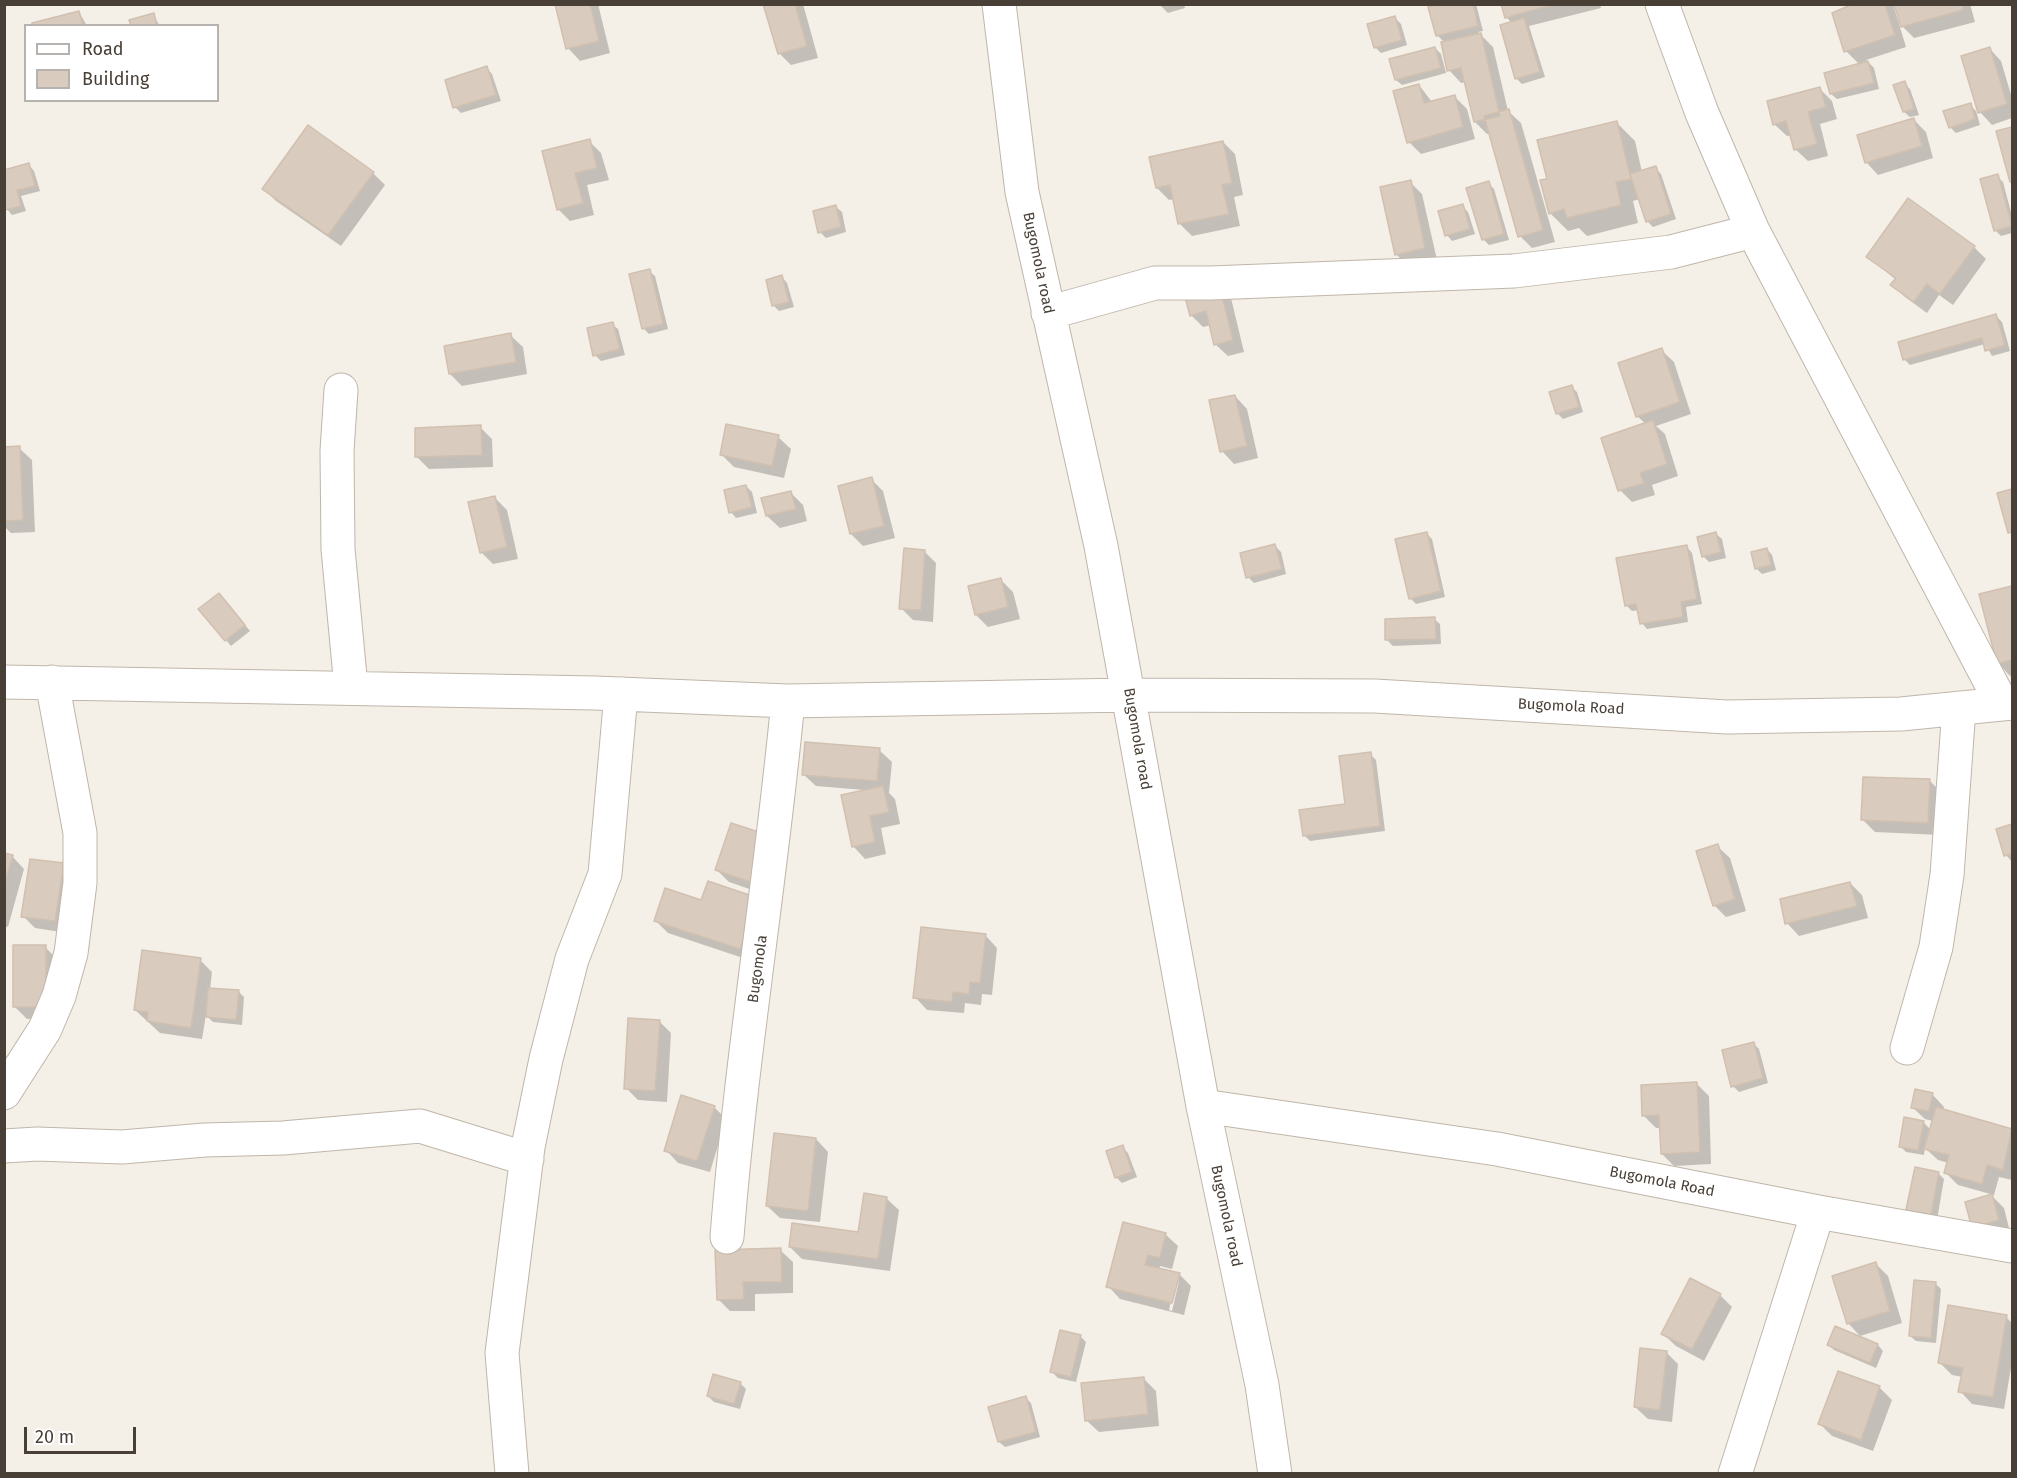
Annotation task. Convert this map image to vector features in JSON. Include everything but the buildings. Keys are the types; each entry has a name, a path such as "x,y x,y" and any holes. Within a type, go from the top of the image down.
{"street":[{"name":"Bugomola road","path":"999,4 1022,192 1101,546 1203,1106 1262,1385 1275,1473"},
{"path":"1662,4 1702,113 1753,231 2007,704"},
{"path":"1048,313 1155,283 1211,283 1514,271 1671,252 1753,231"},
{"path":"341,390 338,451 338,549 351,687"},
{"name":"Bugomola Road","path":"4,682 351,687 788,701 1129,695 1375,696 1727,717 1900,714 2007,704"},
{"path":"4,1093 45,1029 59,996 71,953 80,884 80,833 52,682"},
{"path":"512,1473 502,1353 527,1159 534,1113 563,990 572,959 605,874 621,694"},
{"name":"Bugomola","path":"727,1237 736,1124 776,832 788,701"},
{"path":"1906,1048 1936,947 1947,875 1959,708"},
{"name":"Bugomola Road","path":"1203,1106 1497,1149 1818,1212 2013,1246"},
{"path":"4,1146 37,1144 122,1147 205,1140 283,1138 420,1126 527,1159"},
{"path":"1735,1473 1818,1212"}]}
